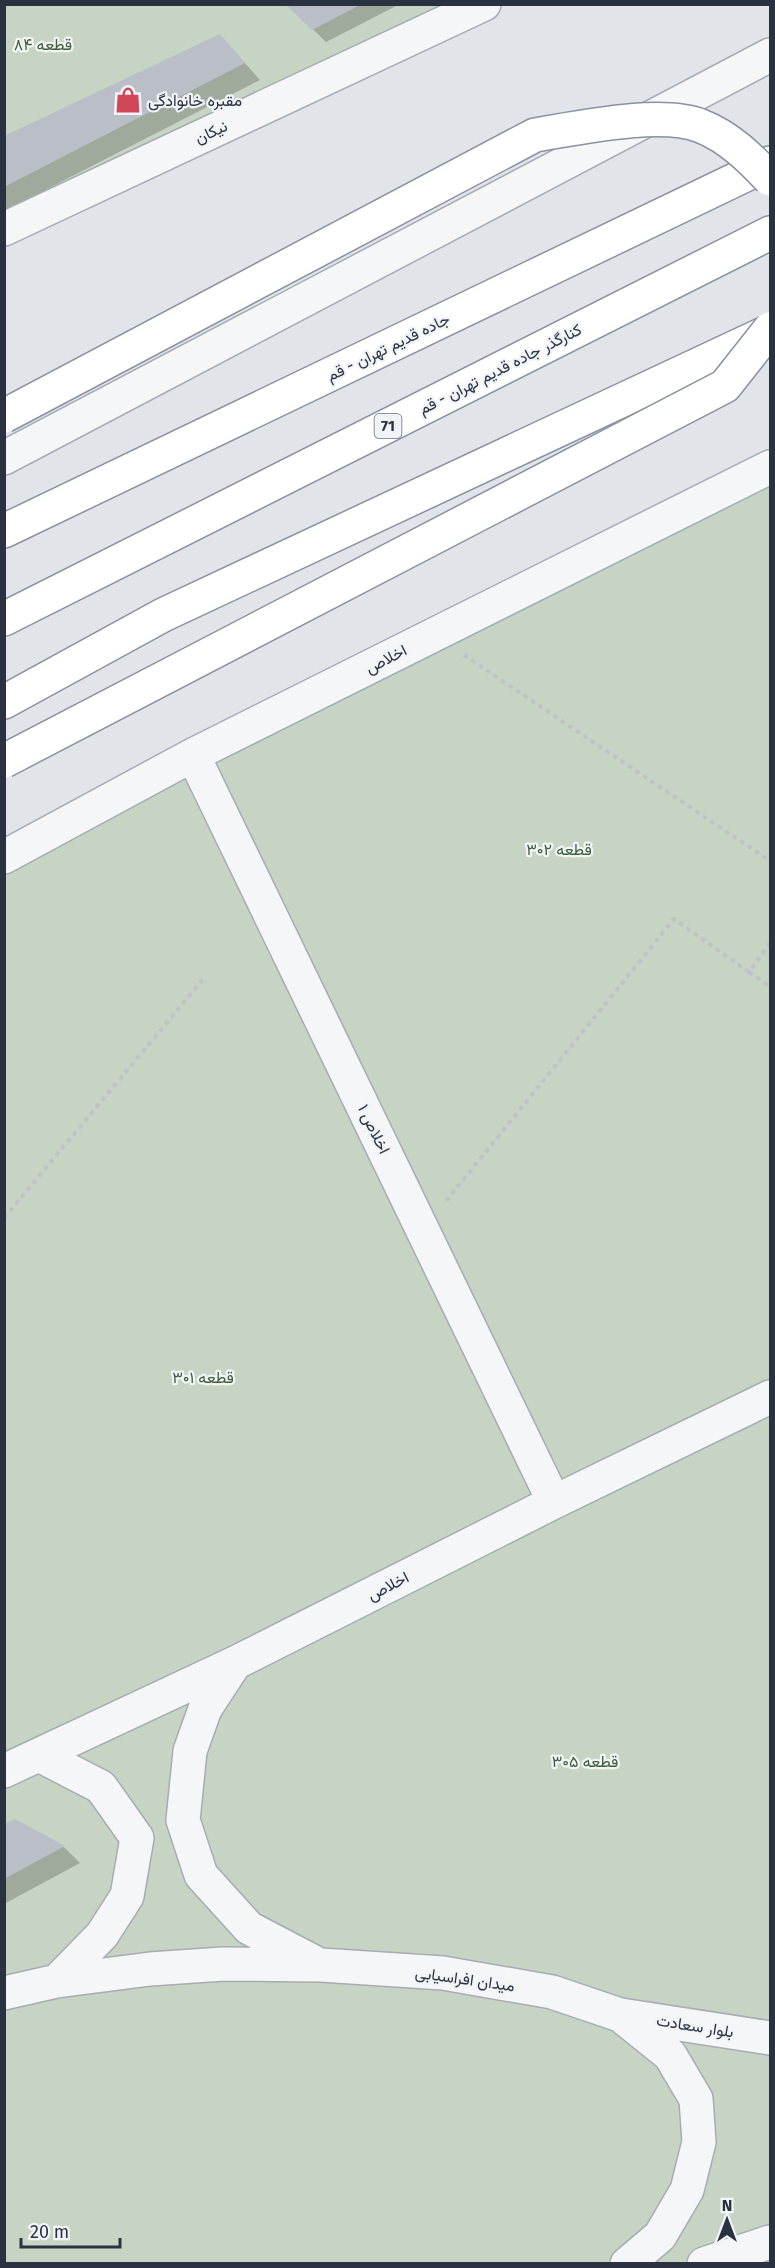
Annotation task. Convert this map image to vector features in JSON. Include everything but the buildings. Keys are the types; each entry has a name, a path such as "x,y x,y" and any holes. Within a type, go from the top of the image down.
{"highway":[{"path":"4,416 535,135 612,123 665,120 700,125 741,149 771,179"},
{"name":"جاده قدیم تهران - قم","path":"4,531 771,163"},
{"name":"کنارگذر جاده قدیم تهران - قم","path":"4,618 771,233"},
{"path":"4,702 162,615 771,330"},
{"path":"4,761 725,386 771,330"}],"street":[{"name":"نیکان","path":"4,229 483,4"},
{"path":"4,458 771,55"},
{"name":"اخلاص","path":"4,857 193,755 771,467"},
{"name":"اخلاص ۱","path":"193,755 554,1502"},
{"name":"اخلاص","path":"4,1771 235,1663 554,1502 771,1397"},
{"path":"235,1663 205,1709 190,1751 183,1821 201,1875 249,1928 321,1965"},
{"path":"39,1755 101,1787 137,1838 127,1896 102,1935 57,1981"},
{"name":"میدان افراسیابی","path":"4,1993 57,1981 150,1969 223,1964 321,1965 443,1973 552,1992 620,2015 670,2055 696,2099 699,2142 687,2190 660,2236 627,2264"},
{"name":"بلوار سعادت","path":"620,2015 771,2038"},
{"path":"704,2264 771,2242"}],"path":[{"path":"434,635 771,861"},
{"path":"423,1230 674,919 771,987"},
{"path":"749,972 771,943"},
{"path":"4,1218 205,977"}],"green space":[{"name":"قطعه ۸۴","path":"5,4 495,5 5,232"},
{"path":"770,466 770,2263 5,2264 5,863"}],"place":[{"name":"مقبره خانوادگی","path":"128,100"}],"park label":[{"name":"قطعه ۳۰۲","path":"559,849"},
{"name":"قطعه ۳۰۱","path":"203,1377"},
{"name":"قطعه ۳۰۵","path":"585,1761"}]}
